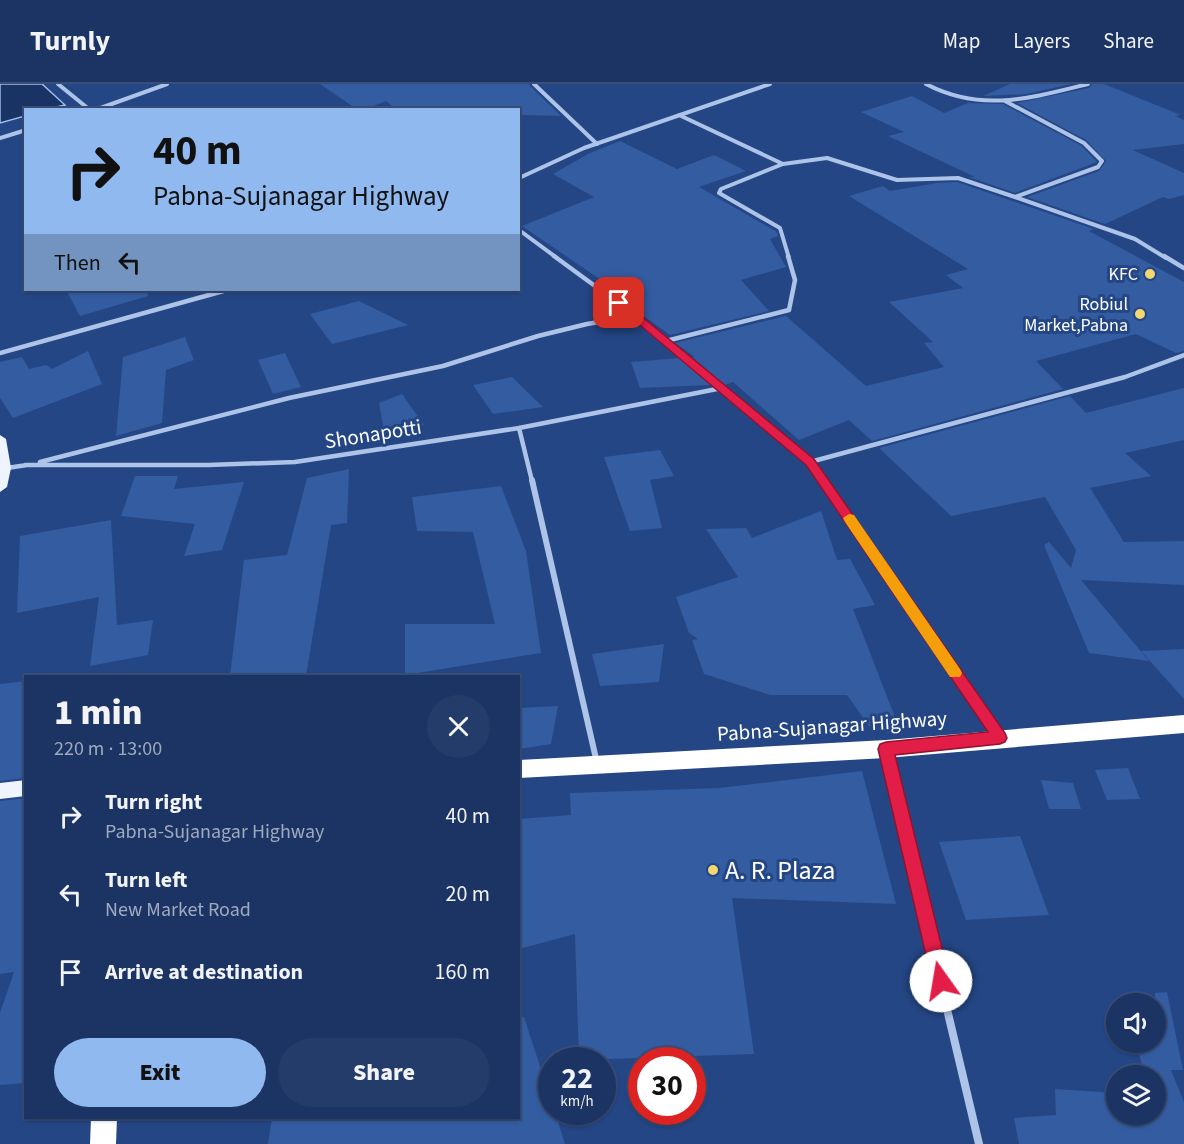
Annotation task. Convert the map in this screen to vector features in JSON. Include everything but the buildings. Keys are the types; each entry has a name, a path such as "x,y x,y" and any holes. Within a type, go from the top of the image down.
{"highway":[{"name":"Pabna-Sujanagar Highway","path":"520,769 886,749 1184,724"},
{"path":"104,1119 104,1144"}],"main road":[{"path":"0,439 2,469 0,487"},
{"path":"0,791 24,789"}],"street":[{"path":"58,84 88,108"},
{"path":"111,107 167,84"},
{"path":"534,84 597,144"},
{"path":"520,178 597,144 770,84"},
{"path":"926,84 939,93 982,101 1005,101 1088,84"},
{"path":"1005,101 1084,143 1102,161 1098,167 1015,197"},
{"path":"679,115 783,164"},
{"path":"0,138 24,131"},
{"path":"666,341 789,310 791,307 795,280 780,228 770,220 719,193 721,189 783,164 827,158 897,180 958,178 1135,239 1184,268"},
{"path":"520,231 636,316 810,462 1000,738"},
{"path":"0,353 223,291"},
{"name":"Shonapotti","path":"2,469 113,445 301,395 443,366 538,336 587,324 636,316"},
{"path":"810,462 1125,377 1184,355"},
{"name":"Shonapotti","path":"25,465 208,465 295,462 519,428 722,388"},
{"path":"519,428 554,569 597,765"},
{"path":"886,749 980,1144"}],"water":[{"path":"0,84 42,84 65,105 52,108 24,108 24,116 0,123"}],"slow traffic":[{"path":"849,518 955,673"}],"place":[{"name":"KFC","path":"1150,274"},
{"name":"Robiul Market,Pabna","path":"1140,314"},
{"name":"A. R. Plaza","path":"713,870"}],"route":[{"path":"619,303 810,462 1000,738 886,749 941,981"}]}
